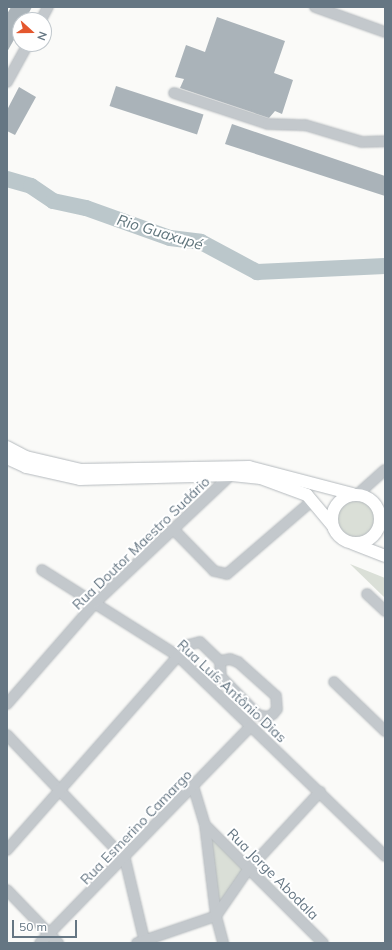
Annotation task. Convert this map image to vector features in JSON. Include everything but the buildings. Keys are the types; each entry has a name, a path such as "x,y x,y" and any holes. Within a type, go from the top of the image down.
{"main road":[{"path":"7,447 26,457 81,470 236,470 355,494 372,501 382,521 372,537 351,543"},
{"path":"7,458 26,467 80,480 236,470 277,482 313,500 340,538 385,556"},
{"path":"332,525 335,505 355,494"}],"street":[{"path":"315,7 385,32"},
{"path":"348,7 348,18"},
{"path":"7,82 24,52"},
{"path":"174,93 268,124 305,125 362,142 385,141"},
{"name":"Rua Doutor Maestro Sudário","path":"7,704 96,602 175,531 236,470"},
{"path":"355,494 385,470"},
{"path":"175,531 214,571 227,574 313,500"},
{"name":"Rua Luís Antônio Dias","path":"42,570 96,602 178,656 385,856"},
{"path":"367,594 385,611"},
{"path":"7,850 62,791 178,656 197,641 220,661 238,662 276,696 276,709 273,714 268,717 258,715 221,677 220,661"},
{"path":"334,682 385,731"},
{"name":"Rua Esmerino Camargo","path":"40,943 50,935 126,859 250,727"},
{"path":"7,735 126,859 142,942 216,916 247,871 320,792"},
{"path":"194,788 205,825 216,916 223,943"},
{"name":"Rua Jorge Abodala","path":"205,825 247,871 322,943"},
{"path":"7,890 58,943"}],"shaded area":[{"path":"360,499 367,502 373,508 376,519 375,527 367,536 360,539 352,539 345,536 337,527 336,515 339,508 348,500"},
{"path":"350,564 385,578 385,598"},
{"path":"209,834 243,870 218,908"}],"waterway":[{"name":"Rio Guaxupé","path":"7,179 31,186 53,201 86,208 170,238 201,242 257,272 385,266"}]}
